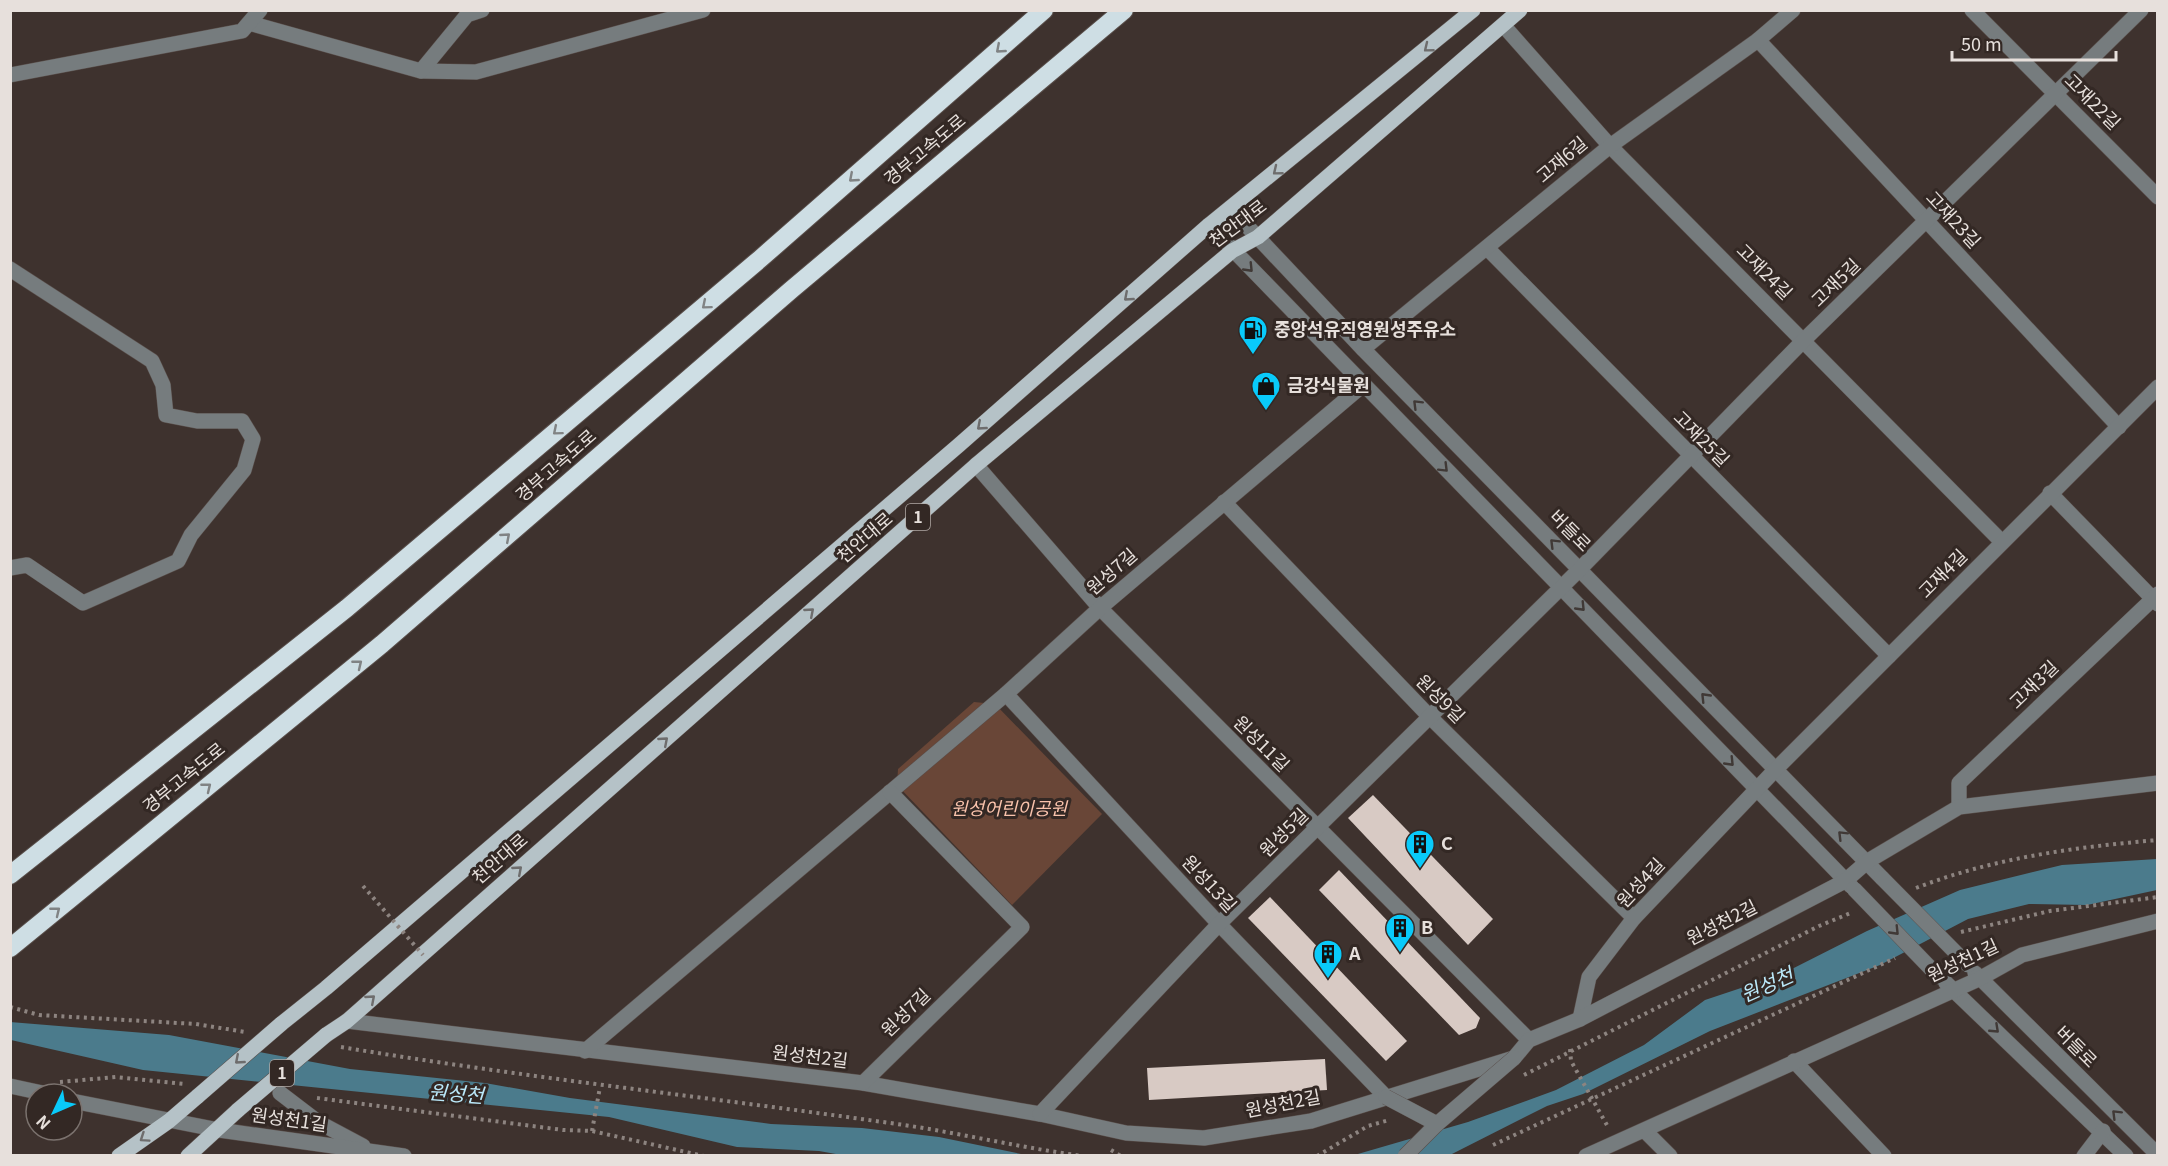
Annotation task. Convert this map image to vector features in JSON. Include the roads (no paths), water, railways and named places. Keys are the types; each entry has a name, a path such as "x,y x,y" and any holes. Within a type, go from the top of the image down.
{"highway":[{"name":"경부고속도로","path":"10,875 347,608 760,259 1044,10"},
{"name":"경부고속도로","path":"10,948 382,644 791,290 1124,10"}],"main road":[{"name":"천안대로","path":"169,1121 959,446 1209,225 1473,10"},
{"name":"천안대로","path":"219,1130 238,1110 328,1040 976,465 1233,251 1258,237 1520,10"},
{"name":"1","path":"119,1155 169,1121"},
{"name":"1","path":"188,1155 219,1130"}],"street":[{"path":"10,75 242,31 260,10"},
{"path":"422,71 467,15 482,10"},
{"path":"249,23 422,71 476,72 703,10"},
{"name":"고재6길","path":"1363,349 1610,146 1758,40 1793,10"},
{"name":"고재22길","path":"1972,10 2157,197"},
{"name":"고재5길","path":"1561,587 1804,340 2057,95 2141,10"},
{"name":"고재24길","path":"1503,25 1610,146 2002,542"},
{"name":"고재23길","path":"1758,40 2119,427"},
{"name":"버들로","path":"1231,209 1363,349 1868,861 1979,979 2154,1145"},
{"path":"1209,225 1939,977 2126,1155"},
{"name":"고재25길","path":"1487,248 1690,457 1889,656"},
{"path":"10,269 152,362 164,385 166,416 197,422 242,421 253,439 244,470 191,535 178,561 83,603 27,565 10,568"},
{"name":"원성7길","path":"585,1051 1006,694 1100,608 1363,386"},
{"name":"고재4길","path":"1757,790 2157,387"},
{"name":"원성11길","path":"976,465 1100,608 1529,1040"},
{"name":"고재3길","path":"1959,807 1959,783 2156,599 2050,493"},
{"name":"원성9길","path":"1224,502 1429,716 1635,918"},
{"name":"원성5길","path":"1040,1114 1220,924 1561,587"},
{"name":"원성13길","path":"1006,694 1220,924 1386,1097 1437,1124"},
{"name":"원성천2길","path":"347,1021 863,1083 1040,1114 1126,1133 1204,1138 1311,1120 1514,1058 1529,1040 1580,1019 1850,885 1868,861 1959,807 2157,783"},
{"name":"원성4길","path":"1580,1019 1589,977 1635,918 1757,790"},
{"name":"원성7길","path":"863,1083 1022,927 890,792"},
{"name":"원성천1길","path":"1587,1155 1645,1131 1952,988 1979,979 2022,954 2157,921"},
{"path":"1405,1155 1437,1124 1514,1058"},
{"path":"1794,1061 1884,1155"},
{"path":"280,1093 318,1122 374,1151"},
{"name":"원성천1길","path":"84,1103 219,1130 404,1155"},
{"path":"1645,1131 1670,1155"},
{"path":"2084,1155 2103,1131"}],"water":[{"name":"원성천","path":"2157,859 2157,890 2087,905 2029,904 1968,919 1880,965 1710,1031 1583,1094 1547,1106 1450,1155 1351,1156 1468,1122 1556,1090 1644,1045 1705,1000 1780,975 1867,931 1960,890 2062,865"},
{"name":"원성천","path":"10,1022 169,1035 350,1069 485,1083 570,1098 771,1124 862,1128 939,1137 1026,1155 847,1156 819,1151 737,1147 609,1117 143,1070 11,1040"}],"place":[{"name":"중앙석유직영원성주유소","path":"1253,356"},
{"name":"금강식물원","path":"1266,412"},
{"name":"C","path":"1420,870"},
{"name":"B","path":"1400,954"},
{"name":"A","path":"1328,980"}],"park label":[{"name":"원성어린이공원","path":"1009,809"}]}
